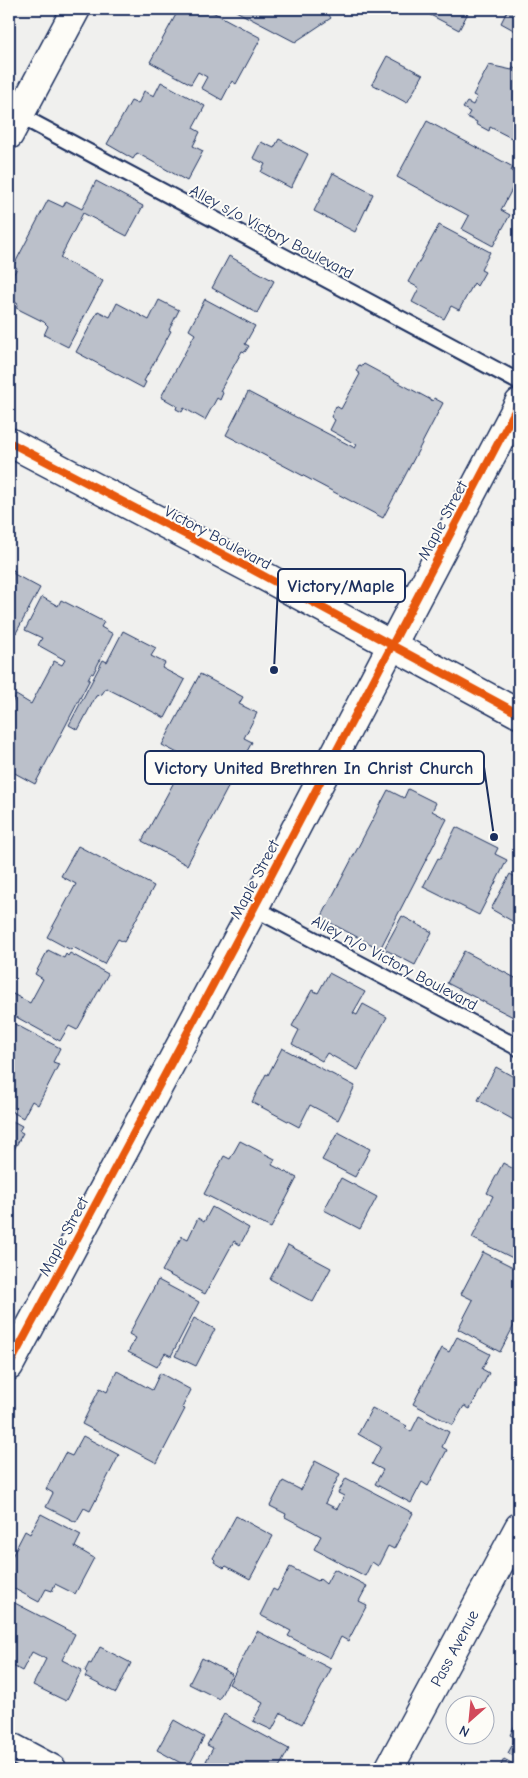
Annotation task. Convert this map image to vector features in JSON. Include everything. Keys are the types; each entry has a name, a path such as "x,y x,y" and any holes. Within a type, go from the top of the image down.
{"street":[{"path":"12,120 76,9"},
{"name":"Maple Street","path":"9,1366 254,908 519,403"},
{"name":"Victory Boulevard","path":"9,442 251,569 519,714"},
{"name":"Pass Avenue","path":"389,1769 519,1527"},
{"path":"9,1746 52,1769"}],"lane":[{"name":"Alley s/o Victory Boulevard","path":"12,120 519,382"},
{"name":"Alley n/o Victory Boulevard","path":"254,908 519,1048"}],"building":[{"path":"179,9 207,9 261,38 236,84 232,81 222,100 201,88 207,77 198,72 191,84 150,62"},
{"path":"232,9 325,9 331,18 295,42"},
{"path":"419,9 470,9 459,30"},
{"path":"508,9 519,9 519,33 501,23"},
{"path":"387,56 423,75 407,103 372,84"},
{"path":"489,65 512,70 513,67 519,71 519,142 490,127 489,131 476,124 477,122 467,117 470,112 463,108 467,102 473,105 477,97 473,95"},
{"path":"161,82 205,106 193,128 200,132 193,146 203,151 187,181 137,153 133,159 107,144 131,101 138,104 144,91 154,96"},
{"path":"427,121 513,167 511,171 519,176 501,210 510,215 493,246 462,229 469,216 397,177"},
{"path":"279,139 308,154 291,188 261,172 265,164 253,158 261,142 274,148"},
{"path":"333,173 373,194 355,232 314,211"},
{"path":"96,181 143,206 127,236 83,213 60,258 103,281 68,347 44,335 48,326 44,322 16,308 18,304 9,299 9,288 17,268 14,265 48,200 63,207 66,201 82,209"},
{"path":"439,225 490,252 481,270 485,272 477,286 474,283 459,310 451,306 444,319 412,302 419,288 408,282"},
{"path":"229,256 274,281 257,313 212,288"},
{"path":"205,299 255,326 245,344 249,346 245,352 242,351 220,391 223,393 220,400 217,398 205,420 184,408 182,412 176,409 177,406 161,397 195,334 189,330"},
{"path":"159,300 179,310 169,330 171,331 144,381 146,382 143,388 76,352 98,311 110,317 117,303 149,320"},
{"path":"364,364 433,401 434,398 443,403 383,518 226,435 248,392 355,448 357,445 330,430 335,420 331,417 336,406 341,409 360,374 356,371 359,365 362,366"},
{"path":"9,568 15,571 14,574 40,588 16,633 12,631 9,636"},
{"path":"42,597 58,606 61,600 104,622 101,627 113,634 93,674 91,673 88,679 90,679 35,784 9,770 9,709 16,695 31,704 54,661 62,665 65,660 38,645 42,638 25,630"},
{"path":"123,631 156,648 151,656 165,663 162,668 185,680 165,718 106,688 102,694 96,696 78,730 69,725 103,660 107,662"},
{"path":"200,674 243,697 239,704 257,713 244,738 252,742 187,865 142,841 187,758 162,745"},
{"path":"408,789 436,803 432,811 447,819 380,949 321,918 388,790 404,798"},
{"path":"456,827 498,848 495,854 507,860 479,915 423,887"},
{"path":"78,846 154,886 124,942 118,939 104,964 73,947 71,950 47,937 76,884 61,876"},
{"path":"510,874 519,879 519,925 491,909"},
{"path":"402,916 432,932 415,965 384,949"},
{"path":"48,950 64,958 66,954 68,956 70,953 108,974 77,1030 69,1026 60,1041 9,1013 9,992 30,1003 43,979 35,974"},
{"path":"464,951 519,980 519,1020 447,983"},
{"path":"329,973 365,992 353,1013 357,1015 363,1004 387,1017 358,1070 327,1053 322,1061 292,1044 299,1030 292,1026 312,990 318,993"},
{"path":"9,1021 60,1048 53,1062 59,1064 38,1105 32,1101 23,1118 9,1110"},
{"path":"282,1048 355,1086 338,1120 310,1105 299,1127 252,1102"},
{"path":"496,1067 519,1080 519,1123 478,1100"},
{"path":"9,1119 22,1126 19,1131 23,1133 11,1155 9,1154"},
{"path":"338,1132 370,1149 355,1177 322,1160"},
{"path":"240,1141 275,1159 272,1165 297,1178 271,1228 204,1194 224,1156 230,1159"},
{"path":"503,1163 519,1172 519,1261 472,1238 493,1196 487,1193"},
{"path":"341,1178 377,1197 360,1229 324,1210"},
{"path":"212,1207 249,1228 240,1245 234,1241 205,1294 162,1271 182,1236 188,1239 198,1218 204,1222"},
{"path":"288,1245 331,1268 313,1302 270,1279"},
{"path":"483,1252 519,1270 519,1302 514,1311 519,1316 500,1352 458,1329 473,1300 461,1294"},
{"path":"158,1280 199,1302 171,1356 165,1353 157,1367 128,1352 136,1338 129,1334"},
{"path":"194,1318 215,1329 196,1366 175,1356"},
{"path":"457,1337 490,1354 482,1369 489,1373 470,1409 464,1406 453,1425 413,1404 442,1348 449,1352"},
{"path":"117,1371 152,1390 160,1373 191,1390 182,1408 185,1409 157,1463 82,1424 100,1388 107,1392"},
{"path":"372,1408 407,1426 405,1428 411,1432 419,1416 449,1432 442,1447 447,1450 428,1486 422,1482 411,1503 375,1484 383,1470 372,1464 381,1447 358,1434"},
{"path":"83,1436 119,1455 90,1511 84,1508 76,1522 46,1507 53,1493 46,1489 65,1453 72,1456"},
{"path":"315,1461 340,1474 325,1503 337,1509 344,1496 338,1493 346,1478 413,1513 394,1549 388,1546 378,1566 372,1562 365,1576 314,1549 321,1536 285,1517 286,1514 270,1506 283,1481 301,1490"},
{"path":"41,1514 81,1535 75,1547 94,1558 75,1594 55,1584 52,1591 46,1589 39,1602 9,1586 9,1576 12,1570 9,1568 9,1562 25,1531 30,1534"},
{"path":"236,1516 273,1536 250,1579 226,1566 224,1568 214,1562 213,1558"},
{"path":"290,1567 318,1581 320,1579 326,1584 334,1569 367,1586 359,1601 367,1605 348,1641 341,1637 330,1658 288,1636 291,1631 260,1615 273,1589 277,1591"},
{"path":"9,1600 75,1634 62,1660 82,1670 66,1701 33,1685 46,1659 32,1652 22,1671 9,1664"},
{"path":"257,1631 331,1669 302,1724 281,1713 272,1730 253,1721 263,1703 229,1684"},
{"path":"100,1647 131,1663 116,1693 85,1677 87,1673 85,1671 89,1663 91,1664"},
{"path":"202,1658 232,1674 219,1699 189,1684"},
{"path":"224,1714 289,1749 278,1769 221,1769 206,1761 213,1748 207,1745"},
{"path":"519,1717 519,1759 508,1753 516,1738 510,1735"},
{"path":"174,1720 204,1737 188,1767 157,1750"},
{"path":"504,1759 519,1767 519,1769 499,1769"}],"cycle path":[{"path":"9,1366 254,908 519,403"},
{"path":"9,442 251,569 519,714"}],"place":[{"name":"Victory/Maple","path":"274,670"},
{"name":"Victory United Brethren In Christ Church","path":"494,837"}]}
